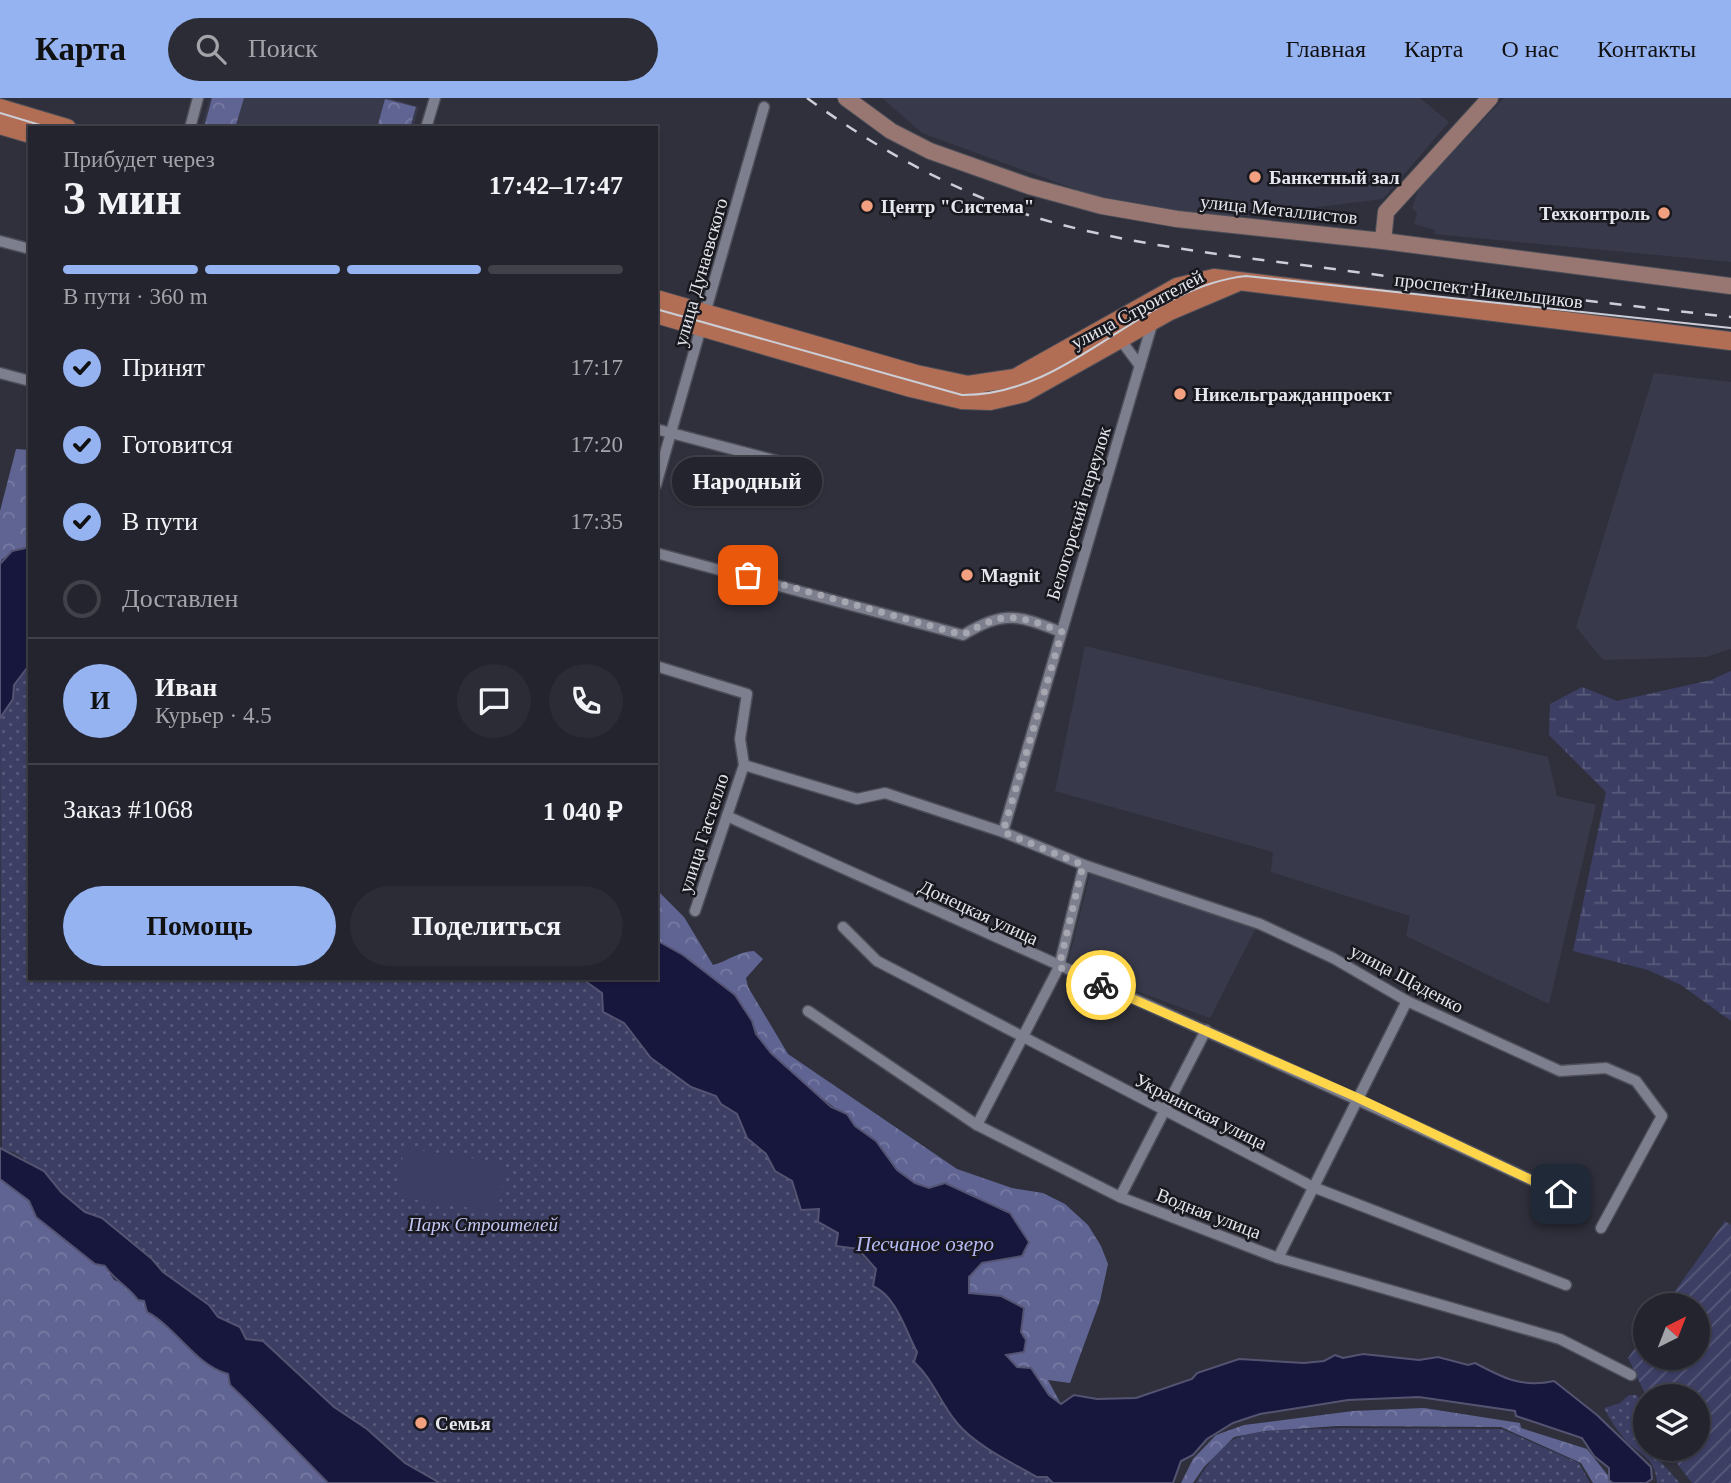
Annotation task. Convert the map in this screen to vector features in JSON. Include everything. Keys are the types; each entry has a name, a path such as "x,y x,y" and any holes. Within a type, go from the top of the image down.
{"main road":[{"name":"улица Металлистов","path":"846,98 891,131 930,151 1029,186 1102,206 1177,219 1383,241 1731,286"},
{"path":"1383,241 1386,212 1490,98"},
{"path":"0,108 60,126"},
{"path":"0,125 28,133"},
{"name":"улица Строителей","path":"658,314 704,321 914,381 992,384 1015,378 1102,340 1149,314 1199,280 1242,280"},
{"name":"проспект Никельщиков","path":"1242,280 1731,341"},
{"name":"улица Строителей","path":"658,300 704,321"}],"street":[{"path":"191,126 198,98"},
{"path":"427,126 435,98"},
{"name":"улица Дунаевского","path":"658,479 764,107"},
{"path":"0,241 28,248"},
{"name":"Белогорский переулок","path":"1003,832 1140,366 1149,314"},
{"path":"1102,340 1140,366"},
{"path":"0,373 28,380"},
{"path":"658,430 804,468"},
{"path":"658,554 963,635 982,623 1007,615 1062,632"},
{"path":"658,667 747,695 740,739 744,765"},
{"name":"улица Щаденко","path":"744,765 857,799 885,793 1003,832 1083,865 1260,924 1333,958 1407,1001 1560,1071 1606,1068 1636,1081 1662,1116 1601,1228"},
{"name":"улица Гастелло","path":"695,911 744,765"},
{"name":"Донецкая улица","path":"727,816 1059,967 1356,1097 1561,1194"},
{"path":"977,1125 1059,967 1083,865"},
{"name":"Украинская улица","path":"843,927 877,961 1313,1187 1566,1285"},
{"path":"1278,1258 1356,1097 1407,1001"},
{"name":"Водная улица","path":"808,1011 977,1125 1120,1198 1278,1258 1560,1339 1632,1375"},
{"path":"1120,1198 1206,1030"}],"shaded area":[{"path":"210,98 390,98 419,107 414,126 202,126"},
{"path":"882,98 1420,98 1449,122 1383,199 1229,218 1162,210 1091,195 922,133"},
{"path":"1504,98 1731,98 1731,262 1434,234 1435,230 1414,224 1417,213 1412,208 1419,187"},
{"path":"1654,373 1731,382 1731,649 1706,657 1603,660 1576,627"},
{"path":"1085,646 1548,757 1557,796 1596,805 1549,1004 1406,936 1410,916 1271,872 1273,852 1055,791"},
{"path":"1091,870 1257,926 1210,1018 1067,966"}],"green space":[{"path":"212,98 244,98 236,126 205,126"},
{"path":"385,99 416,107 411,126 378,126"},
{"path":"16,449 28,450 28,548 2,559 0,564 0,511"},
{"name":"Парк Строителей","path":"28,667 28,980 584,980 602,993 612,1019 623,1022 641,1045 664,1067 690,1086 717,1096 721,1104 737,1114 747,1138 766,1154 775,1171 792,1181 794,1194 819,1209 831,1226 876,1270 873,1286 888,1298 900,1315 917,1352 914,1362 929,1376 939,1399 974,1440 1037,1477 1047,1477 1053,1483 440,1483 405,1463 367,1429 334,1407 263,1341 246,1339 240,1327 218,1317 209,1305 163,1272 152,1259 102,1218 85,1212 61,1192 44,1171 13,1152 2,1150 0,718 13,699 14,685"},
{"path":"1731,671 1731,1021 1681,985 1648,970 1573,951 1606,792 1549,735 1550,704 1582,687 1617,701 1711,680"},
{"path":"658,891 684,917 713,965 749,951 754,951 763,959 746,978 748,987 788,1054 957,1169 1012,1188 1043,1193 1065,1204 1088,1225 1108,1264 1100,1301 1070,1383 1048,1380 1061,1404 1049,1395 1031,1369 1017,1367 1005,1354 1021,1332 1001,1296 969,1293 969,1277 982,1263 1021,1256 1029,1243 1010,1213 939,1193 910,1180 899,1171 872,1138 783,1066 759,1037 752,1021 683,955 658,941"},
{"path":"404,1148 505,1163 498,1212 397,1197"},
{"path":"0,1179 29,1201 43,1222 105,1266 114,1280 129,1286 138,1300 144,1301 147,1312 168,1327 196,1355 217,1370 229,1374 230,1385 328,1483 0,1483"},
{"path":"1725,1221 1731,1225 1731,1483 1692,1483 1675,1461 1710,1461 1710,1384 1640,1384 1634,1370 1710,1370 1710,1293 1674,1293"},
{"path":"1633,1351 1633,1369 1628,1358"},
{"path":"1633,1395 1633,1447 1617,1429 1604,1408"},
{"path":"1424,1408 1520,1423 1521,1428 1587,1449 1614,1483 1593,1483 1581,1463 1501,1427 1337,1426 1265,1431 1234,1437 1204,1467 1193,1483 1181,1483 1193,1459 1216,1435 1244,1425 1353,1411"},
{"path":"1342,1428 1502,1429 1579,1463 1590,1483 1196,1483 1219,1451 1237,1438 1274,1431"},
{"path":"1649,1461 1660,1461 1680,1483 1657,1483"}],"water":[{"path":"28,547 28,667 14,685 13,699 0,718 0,564 12,551"},
{"name":"Песчаное озеро","path":"658,941 683,955 735,995 752,1021 756,1034 771,1053 831,1107 847,1114 855,1126 876,1141 897,1170 915,1183 929,1188 945,1183 1010,1213 1029,1242 1022,1256 982,1263 969,1277 969,1293 1001,1296 1024,1308 1021,1332 1026,1340 1024,1352 1006,1355 1017,1367 1031,1368 1049,1395 1061,1404 1074,1395 1097,1399 1136,1398 1239,1359 1304,1363 1324,1361 1335,1355 1343,1358 1363,1354 1419,1360 1438,1357 1468,1365 1475,1363 1504,1377 1522,1382 1554,1381 1597,1415 1633,1450 1633,1461 1645,1461 1651,1467 1652,1479 1646,1483 1613,1483 1609,1480 1609,1468 1594,1456 1582,1438 1516,1416 1515,1411 1419,1397 1348,1400 1260,1414 1233,1423 1207,1439 1193,1455 1181,1461 1173,1483 1053,1483 1047,1477 1037,1477 984,1446 957,1423 914,1362 917,1352 900,1315 888,1298 873,1286 876,1269 858,1249 836,1246 838,1233 818,1222 819,1209 801,1210 792,1181 775,1171 766,1154 747,1138 737,1114 721,1104 716,1096 691,1087 651,1058 624,1023 603,1012 602,993 584,980 658,980"},
{"path":"0,1148 44,1171 61,1192 85,1212 102,1218 152,1259 163,1272 209,1305 218,1317 240,1327 246,1339 263,1341 334,1407 367,1429 405,1463 440,1483 328,1483 230,1385 228,1374 206,1363 168,1327 147,1312 144,1301 138,1300 105,1266 95,1264 36,1217 29,1201 0,1179"}],"tram line":[{"path":"0,113 43,126"},
{"path":"658,310 962,395 1001,391 1038,378 1072,361 1173,299 1208,284 1246,276 1731,328"}],"railway":[{"path":"807,98 861,135 949,183 1010,209 1079,229 1155,245 1232,256 1731,317"}],"way so far":[{"path":"748,575 963,635 982,623 1007,615 1038,622 1062,632 1003,832 1083,865 1059,967 1101,985"}],"place":[{"name":"Банкетный зал","path":"1255,177"},
{"name":"Центр \"Система\"","path":"867,206"},
{"name":"Техконтроль","path":"1664,213"},
{"name":"Никельгражданпроект","path":"1180,394"},
{"name":"Народный","path":"748,575"},
{"name":"Magnit","path":"967,575"},
{"name":"Семья","path":"421,1423"}],"route":[{"path":"1101,985 1356,1097 1561,1194"}]}
